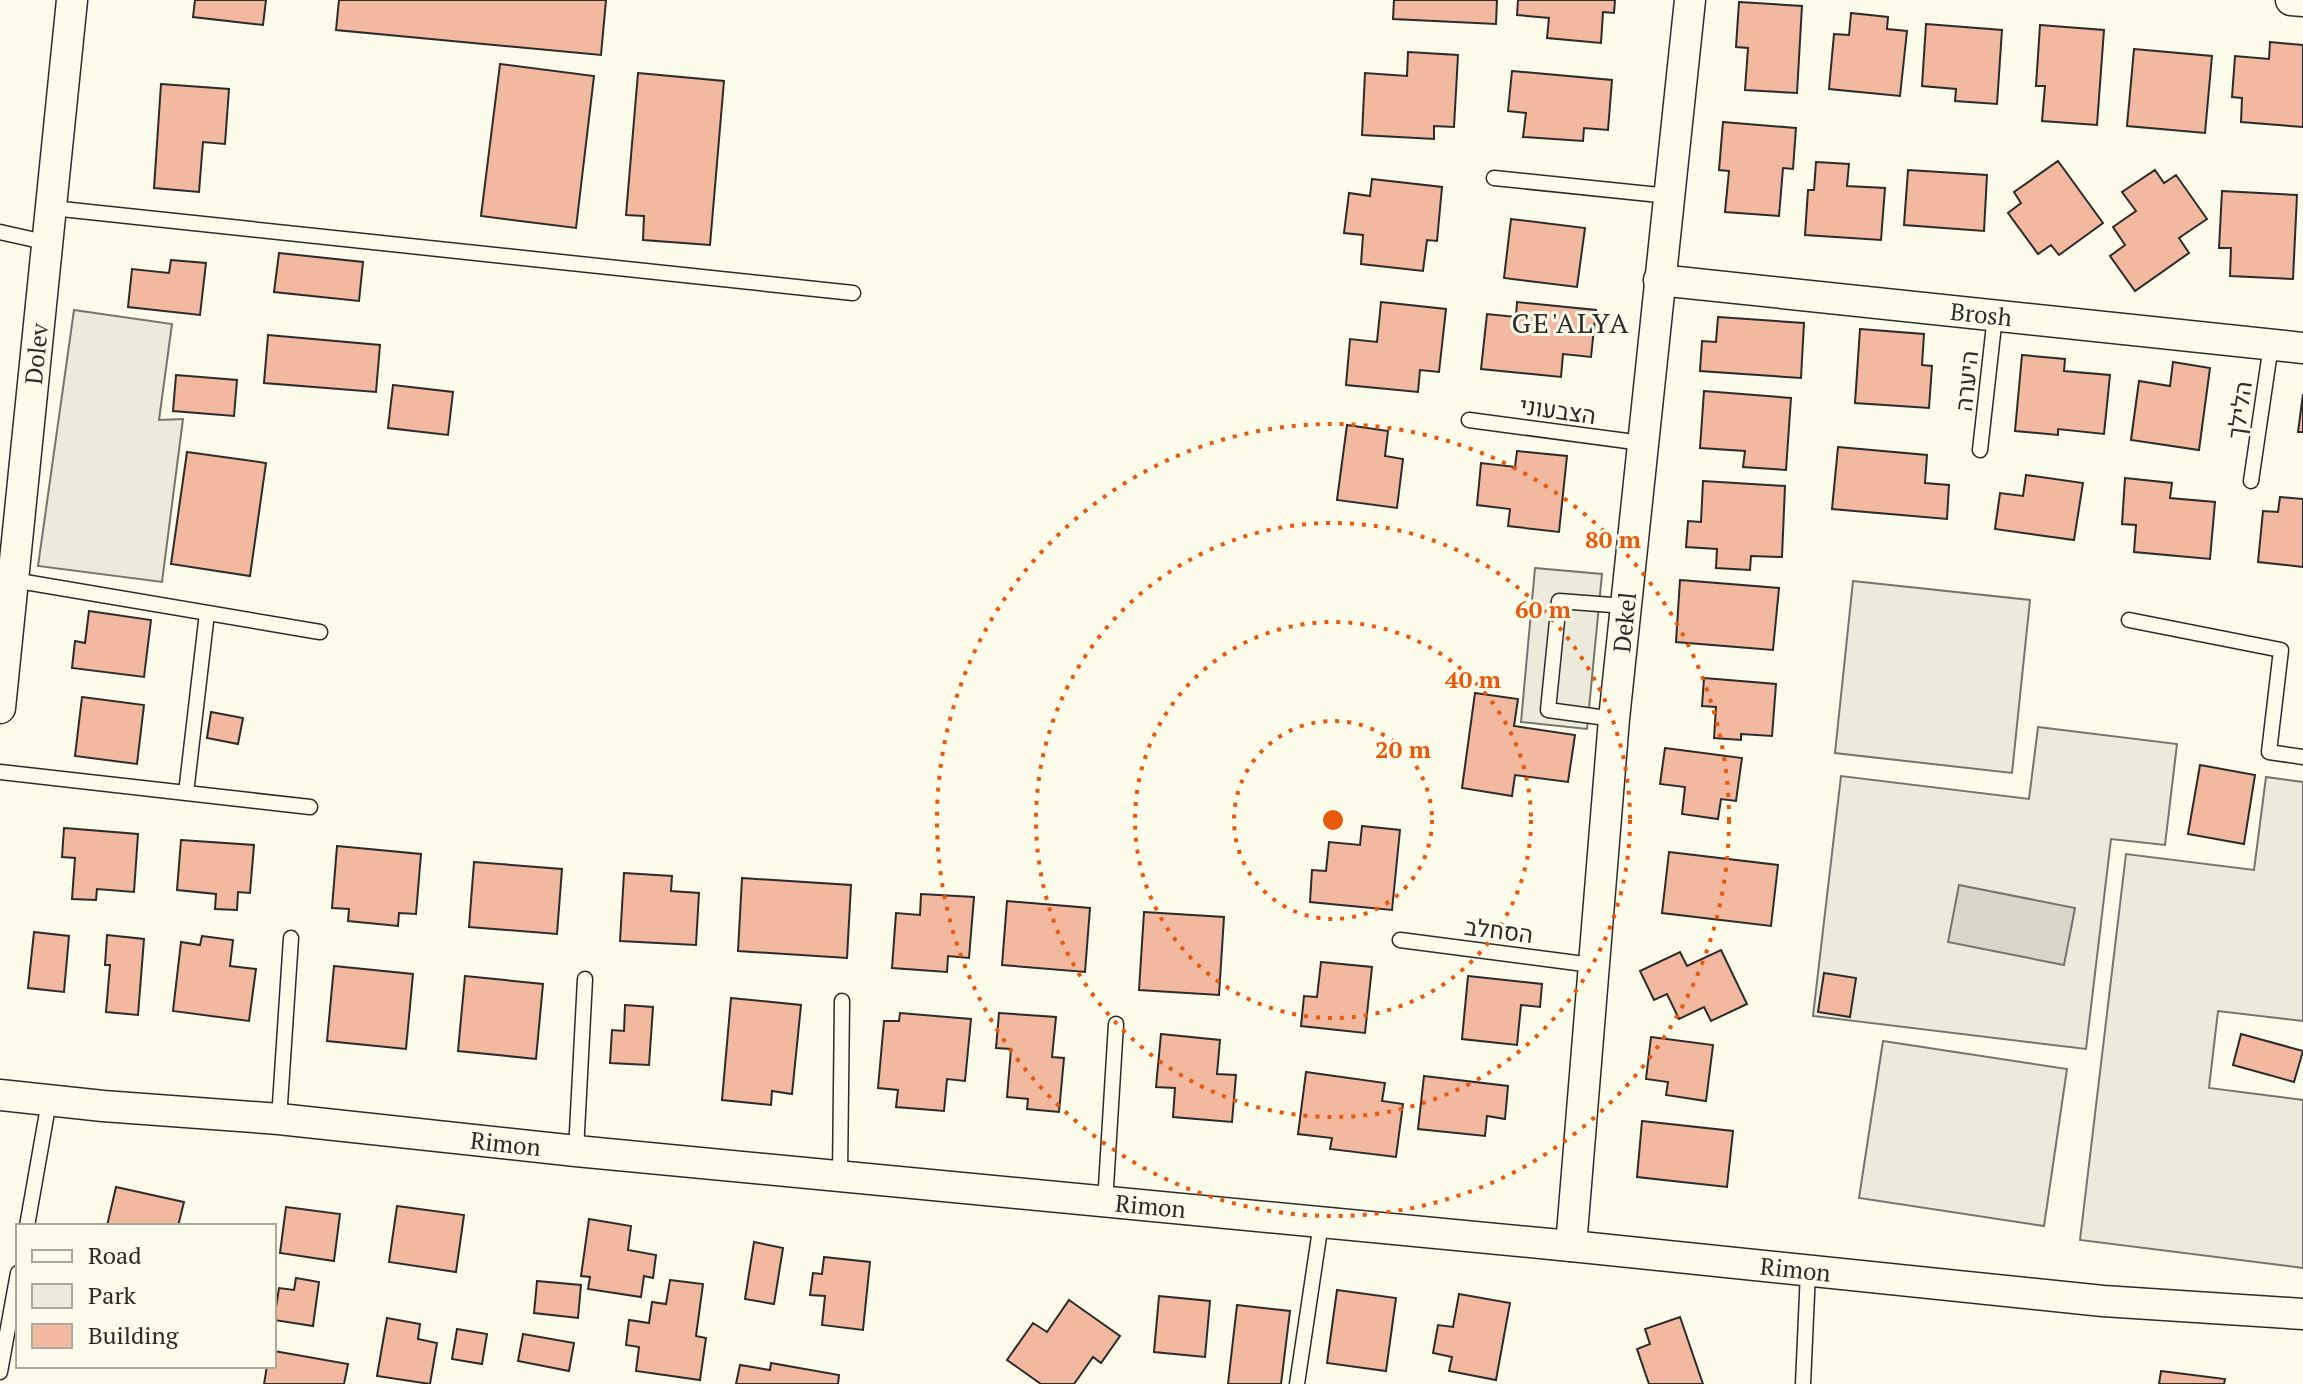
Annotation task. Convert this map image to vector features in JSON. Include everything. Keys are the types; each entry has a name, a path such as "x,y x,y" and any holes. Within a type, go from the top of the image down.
{"street":[{"name":"Dolev","path":"0,708 72,0"},
{"name":"Dekel","path":"1571,1246 1614,719 1690,0"},
{"path":"2291,0 2303,1"},
{"name":"Brosh","path":"1659,280 2303,348"},
{"name":"Rimon","path":"0,1095 279,1119 2103,1301 2303,1314"}],"lane":[{"path":"1494,178 1669,196"},
{"path":"52,208 853,293"},
{"path":"0,232 49,243"},
{"name":"היערה","path":"1980,450 1995,316"},
{"name":"הלילך","path":"2251,481 2271,345"},
{"name":"הצבעוני","path":"1469,420 1642,443"},
{"path":"13,580 320,632"},
{"path":"1614,719 1548,710 1549,695 1559,601 1625,606"},
{"path":"186,793 207,613"},
{"path":"2129,620 2281,650 2269,752 2303,757"},
{"path":"0,772 310,807"},
{"path":"279,1119 291,938"},
{"name":"הסחלב","path":"1400,940 1592,965"},
{"path":"576,1151 585,979"},
{"path":"840,1176 842,1001"},
{"path":"1105,1203 1116,1024"},
{"path":"27,1224 49,1101"},
{"path":"1297,1384 1321,1223"},
{"path":"1803,1384 1808,1272"},
{"path":"0,1372 16,1284"}],"green space":[{"path":"74,310 172,324 159,420 183,419 162,582 38,566"},
{"path":"1853,581 2030,600 2012,773 1835,753"},
{"path":"2038,727 2177,744 2165,845 2111,839 2086,1049 1813,1016 1841,776 2029,799"},
{"path":"2266,777 2303,782 2303,1021 2218,1011 2209,1088 2303,1100 2303,1268 2080,1240 2126,854 2254,870"},
{"path":"1883,1041 2067,1069 2044,1226 1859,1198"}],"shaded area":[{"path":"1535,568 1602,574 1587,729 1521,722"},
{"path":"1959,885 2075,908 2064,965 1948,942"}],"building":[{"path":"195,0 266,0 263,25 193,17"},
{"path":"339,0 606,0 601,55 336,30"},
{"path":"1394,0 1497,0 1496,24 1393,19"},
{"path":"1518,0 1615,0 1614,13 1603,12 1601,43 1547,38 1549,18 1517,15"},
{"path":"1739,2 1802,6 1797,93 1745,90 1748,48 1736,47"},
{"path":"1851,13 1888,17 1887,29 1907,31 1900,96 1829,89 1834,34 1849,35"},
{"path":"1926,24 2002,30 1997,104 1955,101 1956,89 1922,86"},
{"path":"2040,25 2104,30 2097,125 2042,121 2045,86 2036,86"},
{"path":"2270,42 2303,45 2303,127 2241,122 2242,98 2232,97 2235,56 2269,59"},
{"path":"2134,49 2212,56 2205,133 2127,126"},
{"path":"1408,52 1458,55 1454,127 1434,126 1434,139 1362,135 1365,73 1407,76"},
{"path":"500,64 594,76 576,228 481,216"},
{"path":"1512,71 1612,80 1608,130 1584,128 1583,141 1523,137 1526,113 1508,111"},
{"path":"638,73 724,81 710,245 643,240 644,216 626,215"},
{"path":"161,84 229,89 225,144 203,142 199,192 154,188"},
{"path":"1723,122 1796,128 1793,169 1783,168 1779,216 1725,212 1729,171 1719,170"},
{"path":"2058,161 2103,223 2059,255 2051,245 2038,254 2008,213 2021,203 2014,192"},
{"path":"1816,162 1849,164 1847,186 1885,188 1881,240 1805,235 1808,190 1814,190"},
{"path":"1908,170 1987,175 1984,231 1904,225"},
{"path":"2155,170 2164,183 2176,175 2207,219 2179,238 2189,253 2135,291 2110,256 2125,245 2113,227 2136,211 2122,192"},
{"path":"1372,179 1442,187 1437,241 1427,240 1423,271 1361,264 1363,235 1344,233 1349,193 1370,196"},
{"path":"2222,191 2297,195 2293,279 2230,276 2231,248 2219,248"},
{"path":"1511,219 1585,228 1577,287 1504,278"},
{"path":"279,253 363,262 359,301 274,292"},
{"path":"171,260 206,263 200,315 128,307 132,269 169,273"},
{"path":"1381,302 1446,309 1439,372 1420,370 1418,392 1346,385 1350,339 1377,342"},
{"path":"1517,302 1596,310 1591,357 1563,354 1561,377 1481,369 1487,314 1516,317"},
{"path":"1718,317 1804,323 1801,378 1700,371 1702,341 1716,342"},
{"path":"1860,329 1924,334 1922,365 1932,366 1929,408 1855,403"},
{"path":"268,335 380,345 376,392 264,383"},
{"path":"2022,355 2065,359 2064,371 2110,375 2104,434 2058,429 2058,435 2015,431"},
{"path":"2173,362 2210,368 2199,450 2131,440 2139,381 2170,386"},
{"path":"176,375 237,380 234,416 173,411"},
{"path":"393,385 453,392 448,435 388,428"},
{"path":"1704,391 1791,398 1786,470 1743,467 1745,451 1700,448"},
{"path":"2303,394 2303,432 2298,432"},
{"path":"1347,425 1388,431 1385,456 1403,459 1397,508 1337,500"},
{"path":"1838,447 1927,455 1925,483 1949,485 1947,519 1832,509"},
{"path":"1517,451 1567,456 1559,532 1508,526 1510,509 1477,505 1481,463 1515,467"},
{"path":"187,452 266,463 250,576 171,564"},
{"path":"2026,475 2083,483 2074,540 1995,529 2000,493 2023,496"},
{"path":"2125,478 2172,483 2170,498 2215,502 2210,559 2134,552 2136,525 2122,524"},
{"path":"1703,481 1785,486 1782,557 1751,556 1750,570 1716,568 1717,549 1686,547 1688,521 1701,522"},
{"path":"2280,497 2303,499 2303,567 2258,562 2263,511 2278,512"},
{"path":"1680,580 1779,588 1773,650 1676,642"},
{"path":"89,611 151,620 144,677 72,668 75,641 85,643"},
{"path":"1704,678 1776,684 1772,736 1741,734 1741,740 1714,738 1716,707 1702,706"},
{"path":"1475,693 1518,699 1514,726 1575,735 1568,782 1515,775 1512,796 1462,788"},
{"path":"82,697 144,705 137,764 75,756"},
{"path":"211,712 243,718 238,744 207,738"},
{"path":"1665,748 1742,758 1736,801 1721,799 1718,819 1682,814 1685,787 1660,784"},
{"path":"2200,765 2255,775 2244,844 2188,834"},
{"path":"1362,826 1400,830 1392,910 1310,902 1312,870 1326,871 1329,842 1360,845"},
{"path":"64,828 138,834 134,892 97,889 96,900 72,899 75,858 62,857"},
{"path":"181,840 254,845 250,893 238,892 237,910 215,909 216,894 177,890"},
{"path":"337,846 421,854 416,914 399,913 398,926 348,921 349,909 332,908"},
{"path":"1669,852 1778,865 1771,926 1662,913"},
{"path":"474,862 562,869 557,934 469,927"},
{"path":"624,873 672,876 671,891 699,893 696,945 620,941"},
{"path":"742,878 851,885 847,958 738,951"},
{"path":"921,894 974,897 969,958 948,956 947,972 892,968 896,913 920,915"},
{"path":"1007,901 1090,908 1085,972 1002,965"},
{"path":"1144,912 1224,917 1219,995 1139,990"},
{"path":"34,932 69,936 64,992 28,988"},
{"path":"107,935 144,939 138,1015 106,1012 110,965 105,965"},
{"path":"202,936 233,940 230,966 256,969 249,1021 173,1011 181,942 200,945"},
{"path":"1721,950 1747,1004 1711,1021 1704,1007 1679,1019 1667,994 1654,1000 1640,971 1680,952 1687,966"},
{"path":"1321,962 1372,967 1365,1033 1301,1026 1304,996 1317,997"},
{"path":"334,966 413,974 406,1049 327,1041"},
{"path":"1824,973 1856,978 1850,1017 1818,1012"},
{"path":"465,976 543,984 536,1059 458,1051"},
{"path":"1468,976 1542,984 1540,1007 1521,1005 1517,1045 1462,1039"},
{"path":"731,998 801,1005 792,1094 772,1091 771,1105 722,1100"},
{"path":"625,1005 653,1007 649,1065 610,1063 612,1030 624,1031"},
{"path":"900,1013 971,1019 965,1081 947,1079 944,1111 896,1107 898,1090 878,1088 884,1021 899,1021"},
{"path":"999,1013 1056,1017 1052,1057 1064,1058 1059,1112 1027,1109 1028,1099 1007,1097 1011,1049 996,1048"},
{"path":"1161,1034 1220,1040 1217,1074 1236,1075 1232,1122 1173,1117 1175,1088 1156,1087"},
{"path":"2241,1034 2303,1051 2294,1082 2233,1065"},
{"path":"1651,1037 1713,1045 1706,1101 1666,1095 1668,1082 1646,1079"},
{"path":"1306,1072 1385,1083 1382,1101 1403,1104 1396,1157 1330,1149 1332,1138 1298,1134"},
{"path":"1424,1076 1508,1086 1505,1119 1487,1116 1485,1136 1418,1129"},
{"path":"1642,1121 1733,1131 1727,1187 1637,1177"},
{"path":"116,1187 184,1202 178,1224 107,1224"},
{"path":"397,1206 464,1215 456,1272 389,1262"},
{"path":"286,1207 340,1214 334,1261 280,1253"},
{"path":"589,1219 631,1226 628,1250 656,1255 653,1278 644,1276 641,1297 588,1289 590,1277 581,1276"},
{"path":"754,1242 783,1248 774,1304 745,1299"},
{"path":"824,1257 870,1262 863,1330 822,1325 825,1296 810,1295 813,1273 822,1274"},
{"path":"296,1278 319,1282 313,1326 276,1320 279,1288 294,1290"},
{"path":"670,1280 703,1284 696,1336 706,1338 700,1380 636,1371 639,1347 626,1345 629,1320 649,1323 652,1302 666,1304"},
{"path":"537,1281 581,1285 578,1318 534,1313"},
{"path":"1337,1290 1396,1298 1386,1371 1327,1363"},
{"path":"1459,1294 1510,1303 1496,1380 1449,1371 1452,1357 1433,1353 1438,1325 1453,1327"},
{"path":"1159,1296 1210,1301 1205,1357 1154,1352"},
{"path":"1069,1300 1120,1336 1101,1363 1093,1357 1074,1384 1041,1384 1007,1360 1033,1323 1047,1332"},
{"path":"1237,1305 1290,1311 1281,1384 1228,1384"},
{"path":"1680,1317 1703,1384 1649,1384 1637,1349 1650,1344 1645,1329"},
{"path":"387,1318 420,1324 418,1339 437,1343 430,1384 377,1376"},
{"path":"457,1329 487,1334 482,1364 452,1359"},
{"path":"523,1334 574,1343 569,1371 518,1361"},
{"path":"276,1351 348,1364 344,1384 264,1384 267,1368 276,1368"},
{"path":"771,1363 839,1375 838,1384 736,1384 740,1365 770,1370"},
{"path":"2161,1371 2225,1379 2224,1384 2159,1384"}],"district":[{"name":"GE'ALYA","path":"1571,322"}]}
